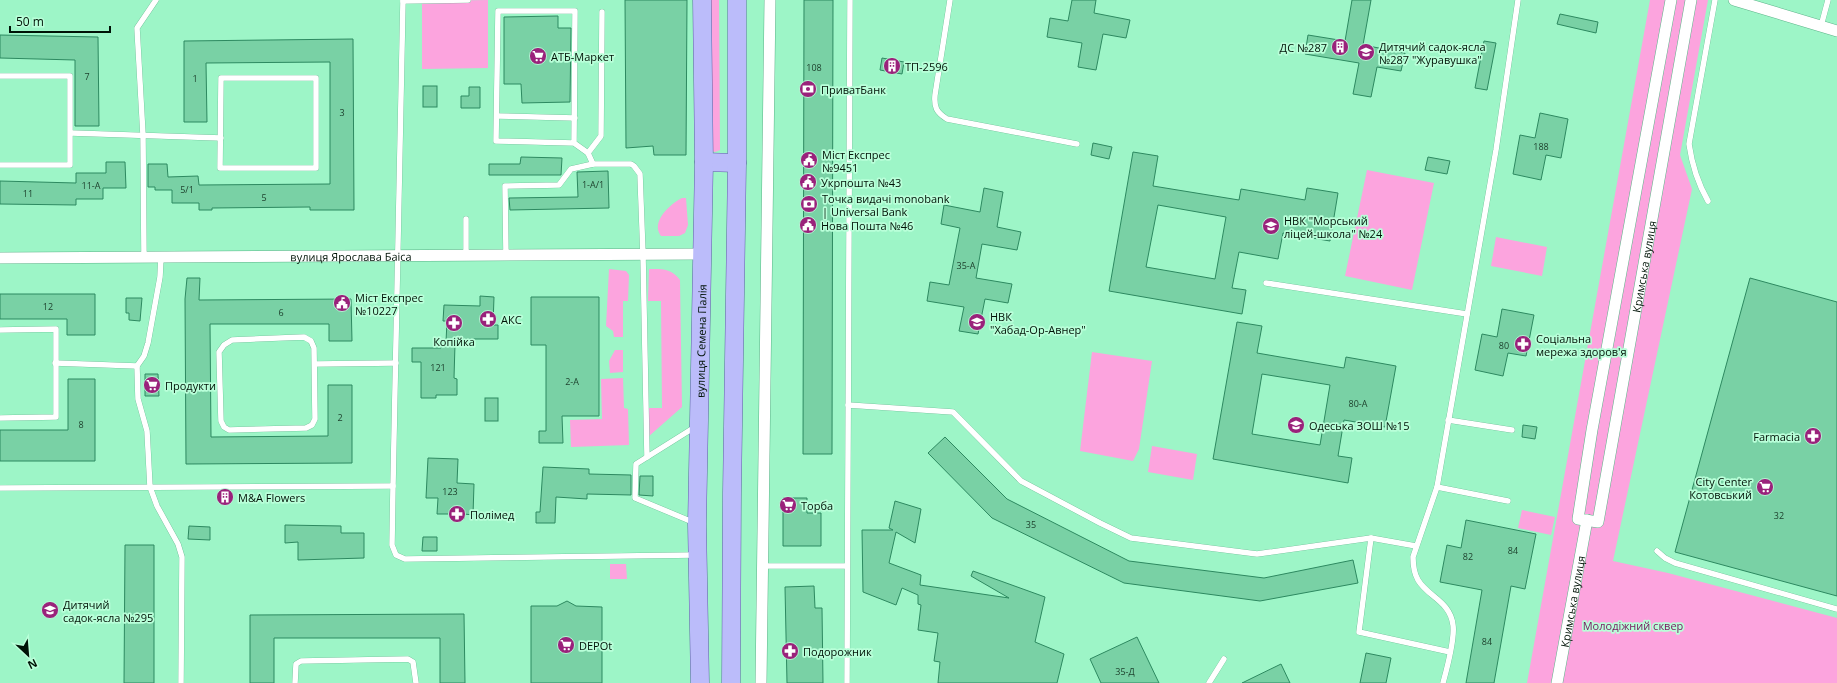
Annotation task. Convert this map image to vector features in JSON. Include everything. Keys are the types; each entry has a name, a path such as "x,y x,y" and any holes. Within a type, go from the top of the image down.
{"main road":[{"name":"вулиця Семена Палія","path":"700,683 698,524 704,162 702,0"},
{"path":"731,683 737,163 737,0"},
{"path":"704,162 737,163"}],"street":[{"path":"761,683 770,0"},
{"name":"Кримська вулиця","path":"1671,0 1578,518 1598,522 1691,0"},
{"path":"1734,0 1837,31"},
{"name":"вулиця Ярослава Баіса","path":"0,258 702,254"},
{"name":"Кримська вулиця","path":"1557,683 1586,520"}],"lane":[{"path":"144,257 143,135 137,28 156,0"},
{"path":"468,0 403,0 392,545 396,555 405,559 699,555"},
{"path":"847,683 850,0"},
{"path":"950,0 935,95 934,105 938,113 947,118 1077,144"},
{"path":"1443,683 1450,652 1453,626 1448,610 1438,598 1425,589 1417,580 1413,563 1416,546 1436,487 1496,150 1518,0"},
{"path":"1708,201 1697,181 1691,163 1689,144 1715,0"},
{"path":"1821,26 1828,0"},
{"path":"574,143 575,11 498,11 496,141 574,143 588,152 593,164"},
{"path":"588,152 601,136 602,12"},
{"path":"0,76 70,76 71,133 70,165 0,165"},
{"path":"221,78 316,78 316,168 220,168 221,138 221,78"},
{"path":"497,116 575,118"},
{"path":"71,133 221,138"},
{"path":"506,255 505,186 559,185 571,169 593,164 626,163 638,169 640,174 643,254 647,457"},
{"path":"466,219 466,256"},
{"path":"161,257 160,277 148,344 144,356 137,366 138,399 147,431 150,487 157,506 178,544 182,557 181,683"},
{"path":"1266,283 1467,314"},
{"path":"0,330 56,329 56,417 0,418"},
{"path":"304,337 311,341 314,348 315,364 315,419 312,426 306,428 229,430 224,427 221,421 219,352 224,345 232,340 304,337"},
{"path":"315,364 396,363"},
{"path":"55,364 137,366"},
{"path":"848,405 953,412 1021,481 1131,538 1257,554 1371,538 1416,546"},
{"path":"1448,420 1512,430"},
{"path":"698,524 635,498 636,464 699,425"},
{"path":"0,488 393,486"},
{"path":"1436,487 1508,501"},
{"path":"1371,538 1359,632 1450,652"},
{"path":"1657,551 1665,558 1675,563 1837,609"},
{"path":"762,566 847,566"},
{"path":"295,683 296,664 301,661 408,659 413,662 415,666 416,683"},
{"path":"1209,683 1224,659"}],"green space":[{"path":"488,0 488,68 422,69 422,1"},
{"path":"711,0 719,0 720,150 715,152 712,151"},
{"name":"Молодіжний сквер","path":"1650,0 1708,0 1680,155 1692,189 1613,561 1668,573 1837,618 1837,683 1527,683"},
{"path":"1367,170 1434,183 1412,290 1345,276"},
{"path":"682,198 686,198 688,225 685,233 679,236 661,236 658,231 660,219 672,204"},
{"path":"1496,237 1547,247 1542,276 1491,266"},
{"path":"609,269 626,271 629,275 628,301 623,301 623,337 614,337 613,331 606,326"},
{"path":"649,269 662,269 670,271 680,280 682,407 648,437 644,408 662,408 661,301 648,301"},
{"path":"615,350 623,350 623,372 610,373 609,361"},
{"path":"1092,352 1152,361 1139,449 1133,461 1080,451"},
{"path":"623,378 624,408 628,409 629,445 571,447 570,420 602,419 601,379"},
{"path":"1152,446 1197,454 1193,480 1148,472"},
{"path":"1522,510 1555,517 1551,535 1518,528"},
{"path":"610,564 626,564 627,579 610,579"}],"building":[{"path":"625,0 687,0 686,155 654,155 653,146 626,148"},
{"path":"804,0 833,0 832,454 803,454"},
{"path":"1072,0 1096,0 1094,13 1130,20 1126,38 1103,34 1096,70 1078,67 1082,43 1047,37 1050,18 1068,21"},
{"name":"ДС №287","path":"1352,0 1371,0 1363,45 1405,53 1401,71 1377,67 1371,97 1353,94 1359,63 1305,54 1308,35 1345,41"},
{"path":"1560,14 1598,22 1596,33 1557,24"},
{"name":"АТБ-Маркет","path":"558,16 558,28 571,28 570,102 522,103 521,84 504,84 504,17"},
{"path":"0,35 98,37 99,126 75,126 75,60 0,58"},
{"path":"353,39 354,210 310,210 310,207 212,208 212,210 199,210 199,203 172,203 172,190 155,190 155,187 148,187 148,164 167,164 168,177 198,176 199,185 330,184 330,62 206,63 207,122 184,122 184,41"},
{"path":"1484,41 1496,43 1487,90 1475,88"},
{"name":"ТП-2596","path":"882,58 904,62 902,74 880,70"},
{"path":"423,86 437,86 437,107 423,107"},
{"path":"469,87 480,87 480,108 461,108 461,96 469,96"},
{"path":"1540,113 1568,119 1561,158 1546,155 1541,180 1513,174 1520,135 1535,138"},
{"path":"1093,143 1112,147 1109,159 1091,155"},
{"path":"1133,152 1158,156 1153,186 1239,200 1241,189 1305,200 1307,188 1338,193 1330,241 1283,233 1278,259 1239,252 1232,288 1246,290 1242,314 1109,291","holes":["1158,205 1226,217 1215,279 1146,267"]},
{"path":"521,157 562,158 561,175 489,175 489,164 520,164"},
{"path":"1428,157 1450,161 1447,174 1425,170"},
{"path":"106,162 125,162 126,188 103,188 103,199 76,199 76,205 0,204 0,181 76,183 76,173 106,173"},
{"path":"608,171 609,208 510,210 509,198 578,197 577,172"},
{"path":"984,188 1003,192 997,227 1021,232 1017,250 982,244 976,278 1012,284 1008,303 985,299 978,334 959,331 964,307 927,301 930,282 949,285 960,228 941,224 944,205 980,212"},
{"path":"187,278 200,278 199,300 351,299 352,341 329,341 329,324 210,324 211,437 328,436 328,385 352,385 352,463 186,464 185,299"},
{"name":"City Center Котовський","path":"1750,278 1837,302 1837,596 1675,552"},
{"path":"0,294 95,294 95,335 67,335 67,319 0,319"},
{"path":"480,296 494,297 493,325 498,325 498,339 463,339 463,342 446,342 447,321 443,321 444,305 480,306"},
{"path":"531,297 599,297 599,416 562,416 563,443 539,443 539,431 546,431 546,345 531,345"},
{"path":"126,298 142,298 140,321 129,320 129,313 126,313"},
{"path":"1502,309 1534,315 1526,356 1508,353 1503,376 1475,370 1482,334 1497,337"},
{"path":"1237,322 1262,326 1257,353 1344,368 1346,357 1396,366 1385,427 1344,420 1338,456 1352,458 1348,483 1213,459","holes":["1262,374 1330,385 1320,445 1252,434"]},
{"path":"441,343 455,344 454,378 457,379 457,395 436,395 436,398 421,398 421,362 412,362 412,348 441,348"},
{"name":"Продукти","path":"145,374 158,374 159,396 145,396"},
{"path":"68,379 95,379 95,461 0,461 0,430 68,430"},
{"path":"485,398 498,398 498,421 485,421"},
{"path":"1523,425 1537,427 1535,439 1522,437"},
{"path":"945,437 1007,499 1129,561 1264,578 1353,560 1358,583 1260,601 1124,583 992,518 928,453"},
{"path":"428,458 458,459 457,483 474,484 473,515 464,514 464,519 452,518 452,514 437,514 438,498 426,498"},
{"path":"543,467 589,469 589,474 631,475 631,495 587,494 587,499 556,497 555,523 536,523 536,512 540,512"},
{"path":"640,476 653,476 653,496 639,495"},
{"path":"783,498 807,498 807,513 821,513 821,546 783,546"},
{"path":"895,501 921,509 915,543 896,532 889,563 921,575 920,585 1009,598 971,576 973,571 1045,597 1035,642 1064,654 1057,683 938,683 940,662 934,661 938,633 918,630 921,605 918,604 918,595 902,588 896,605 863,592 862,530 893,530 889,528"},
{"path":"1466,520 1536,534 1525,589 1511,586 1494,683 1466,683 1482,590 1440,582 1447,545 1461,548"},
{"path":"285,525 341,526 341,533 364,533 364,558 298,560 298,542 285,543"},
{"path":"189,526 210,527 210,540 188,539"},
{"path":"423,537 437,537 437,551 422,551"},
{"path":"125,545 154,545 154,683 124,683"},
{"path":"814,586 815,608 822,608 823,683 787,683 785,587"},
{"name":"DEPOt","path":"567,601 576,606 602,607 602,683 531,683 531,606 557,606"},
{"path":"464,614 465,683 440,683 440,638 274,638 274,683 250,683 250,615"},
{"path":"1137,637 1159,683 1101,683 1090,659"},
{"path":"1366,653 1391,658 1386,683 1360,683"},
{"path":"1281,664 1290,683 1242,683"}],"place":[{"name":"ДС №287","path":"1340,47"},
{"name":"Дитячий садок-ясла №287 \"Журавушка\"","path":"1366,52"},
{"name":"АТБ-Маркет","path":"538,56"},
{"name":"ТП-2596","path":"892,66"},
{"name":"ПриватБанк","path":"808,89"},
{"name":"Міст Експрес №9451","path":"809,160"},
{"name":"Укрпошта №43","path":"808,182"},
{"name":"Точка видачі monobank | Universal Bank","path":"809,204"},
{"name":"Нова Пошта №46","path":"808,225"},
{"name":"НВК \"Морський ліцей-школа\" №24","path":"1271,226"},
{"name":"Міст Експрес №10227","path":"342,303"},
{"name":"АКС","path":"488,319"},
{"name":"НВК \"Хабад-Ор-Авнер\"","path":"977,322"},
{"name":"Копійка","path":"454,323"},
{"name":"Соціальна мережа здоров'я","path":"1523,344"},
{"name":"Продукти","path":"152,385"},
{"name":"Одеська ЗОШ №15","path":"1296,425"},
{"name":"Farmacia","path":"1813,436"},
{"name":"City Center Котовський","path":"1765,487"},
{"name":"M&A Flowers","path":"225,497"},
{"name":"Торба","path":"788,505"},
{"name":"Полімед","path":"457,514"},
{"name":"Дитячий садок-ясла №295","path":"50,610"},
{"name":"DEPOt","path":"566,645"},
{"name":"Подорожник","path":"790,651"}]}
